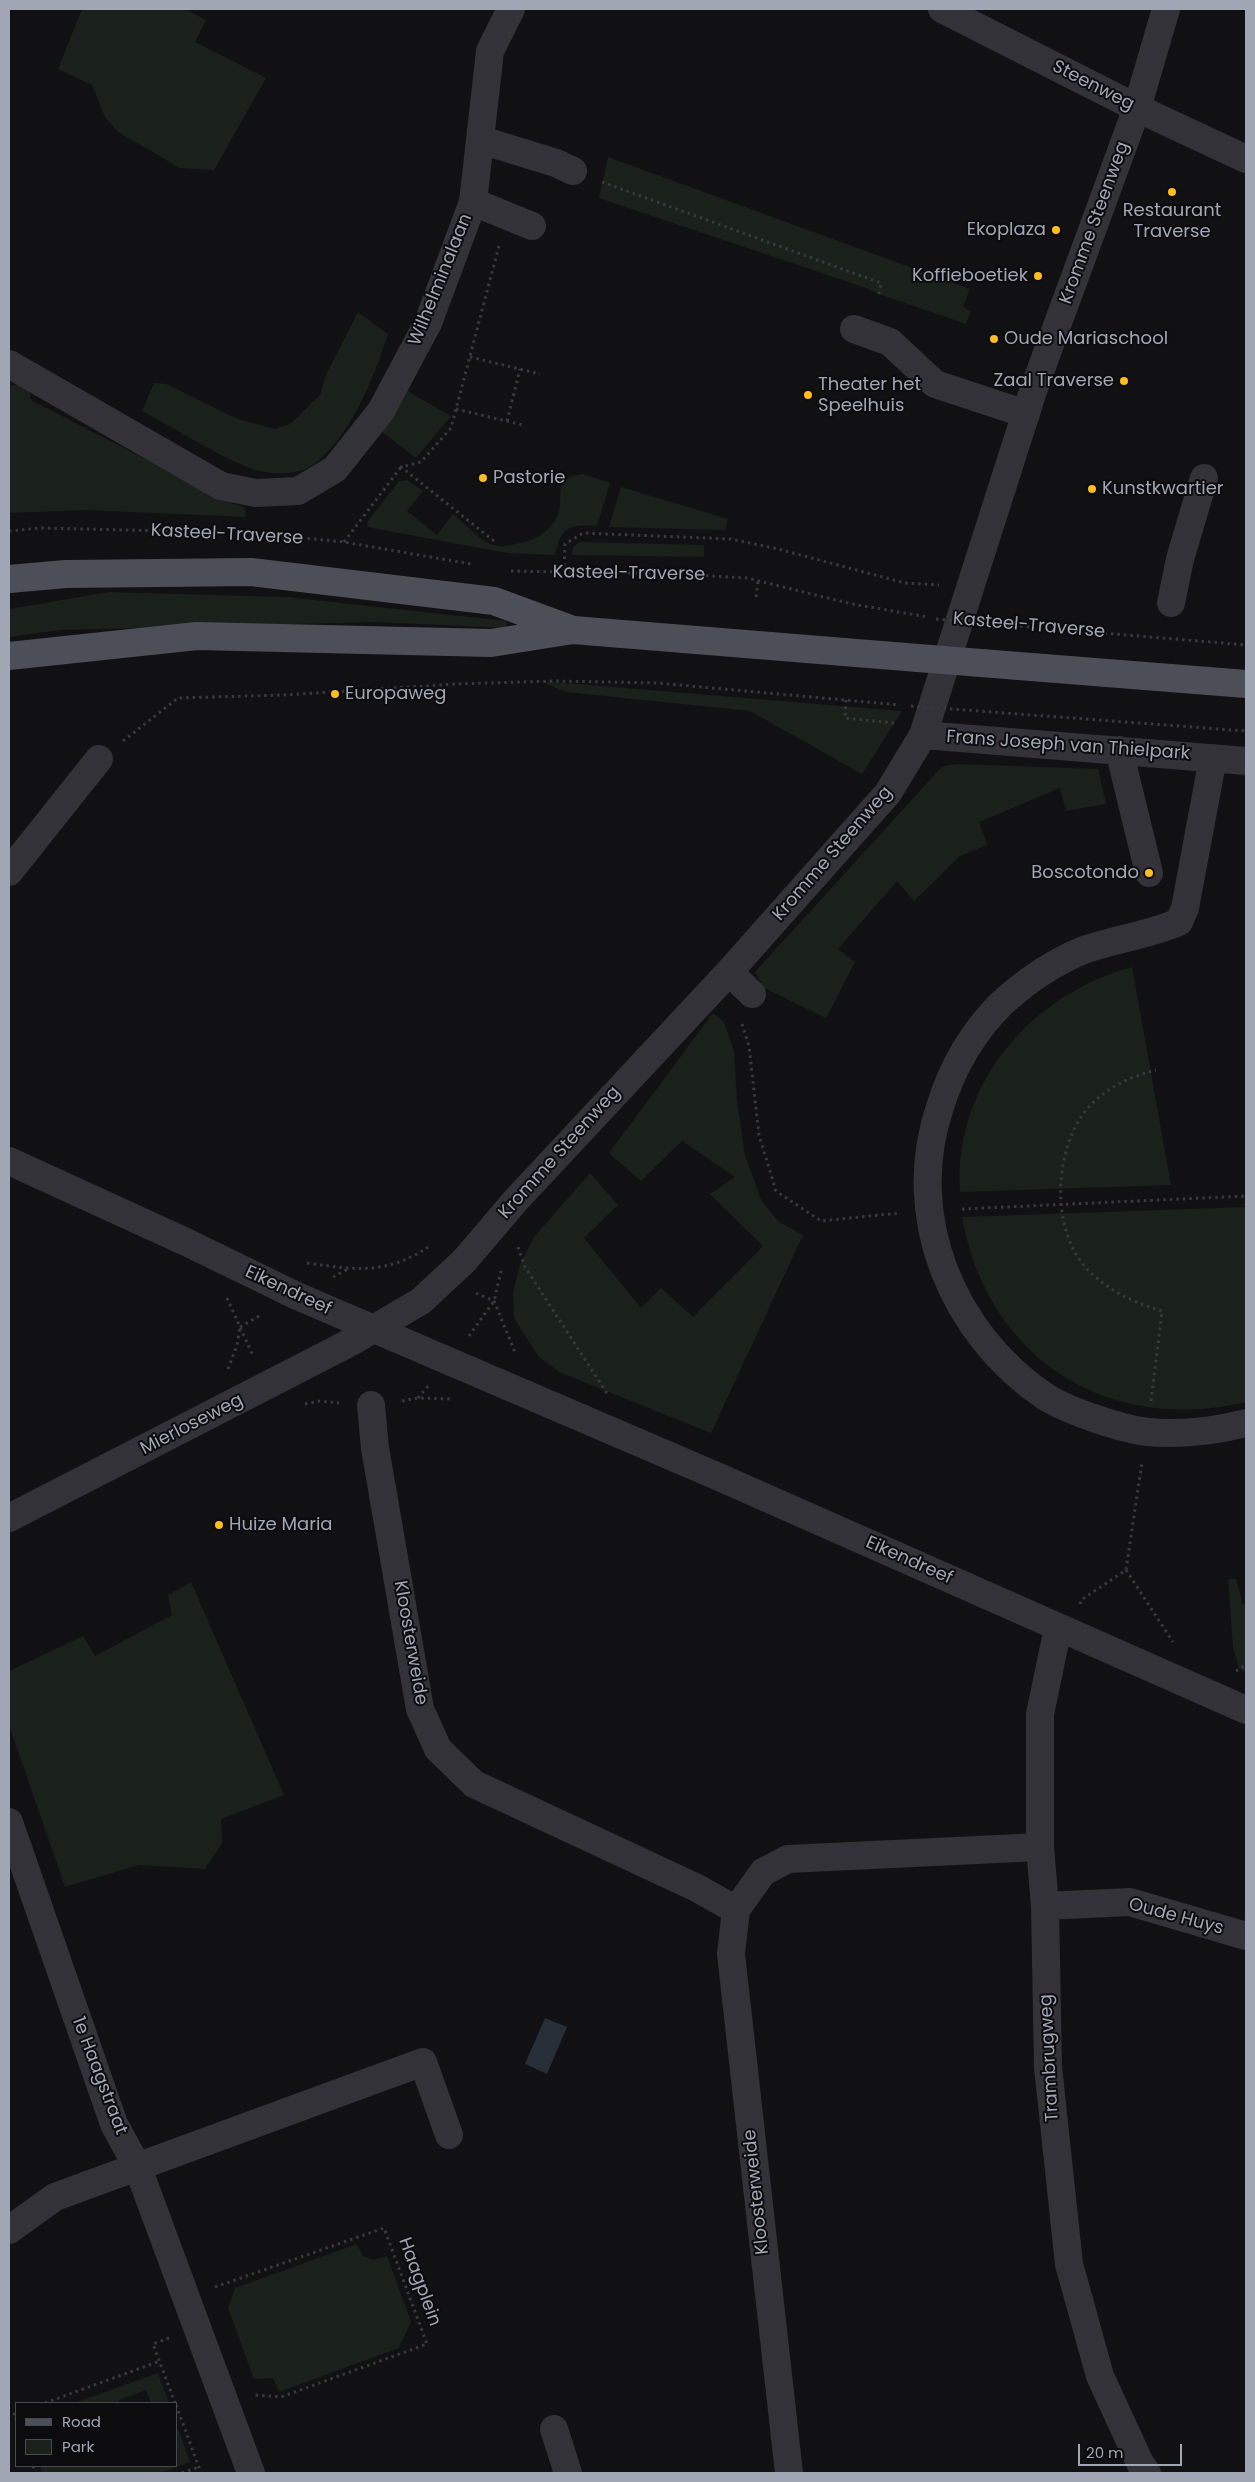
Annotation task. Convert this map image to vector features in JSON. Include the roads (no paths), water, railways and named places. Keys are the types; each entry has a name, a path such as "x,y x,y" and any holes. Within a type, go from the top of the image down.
{"main road":[{"name":"Kasteel-Traverse","path":"9,579 66,574 251,572 494,601 573,630"},
{"name":"Kasteel-Traverse","path":"9,656 197,636 491,643 573,630 1246,684"}],"street":[{"name":"Wilhelminalaan","path":"9,364 221,486 256,493 298,491 336,469 381,411 428,323 473,202 490,51 511,9"},
{"name":"Steenweg","path":"942,9 1137,108 1246,159"},
{"name":"Kromme Steenweg","path":"375,1329 421,1301 447,1279 516,1200 729,972 888,793 969,590 1026,414 1137,108 1166,9"},
{"path":"481,140 556,163 574,171"},
{"path":"473,202 532,226"},
{"path":"854,329 890,342 935,384 1026,414"},
{"path":"1171,603 1180,559 1204,478"},
{"name":"Frans Joseph van Thielpark","path":"912,729 1246,761"},
{"path":"1119,750 1149,873"},
{"name":"Frans Joseph van Thielpark","path":"1213,758 1185,908 1179,922 1084,950 1065,959 1022,986 1001,1004 972,1040 950,1078 935,1119 928,1165 929,1210 938,1254 956,1299 974,1328 995,1353 1047,1398 1087,1416 1146,1432 1190,1432 1229,1428 1246,1423"},
{"path":"9,872 99,759"},
{"path":"729,972 752,994"},
{"name":"Eikendreef","path":"9,1161 186,1242 297,1296 626,1436 1246,1710"},
{"name":"Mierloseweg","path":"9,1518 375,1329"},
{"name":"Kloosterweide","path":"371,1405 375,1448 420,1709 438,1749 474,1784 697,1888 736,1910"},
{"name":"Trambrugweg","path":"1063,1630 1040,1714 1040,1847 1044,1906 1048,2067 1069,2264 1100,2376 1140,2464 1147,2473"},
{"name":"1e Haagstraat","path":"9,1822 114,2124 138,2168 251,2473"},
{"name":"Kloosterweide","path":"789,2473 730,1954 736,1910 763,1872 788,1859 1040,1847"},
{"name":"Oude Huys","path":"1044,1906 1130,1902 1246,1936"},
{"path":"9,2230 55,2197 423,2062 449,2135"},
{"path":"554,2430 568,2473"}],"place":[{"name":"Restaurant Traverse","path":"1172,192"},
{"name":"Ekoplaza","path":"1056,230"},
{"name":"Koffieboetiek","path":"1038,276"},
{"name":"Oude Mariaschool","path":"994,339"},
{"name":"Zaal Traverse","path":"1124,381"},
{"name":"Theater het Speelhuis","path":"808,395"},
{"name":"Pastorie","path":"483,478"},
{"name":"Kunstkwartier","path":"1092,489"},
{"name":"Europaweg","path":"335,694"},
{"name":"Boscotondo","path":"1149,873"},
{"name":"Huize Maria","path":"219,1525"}]}
